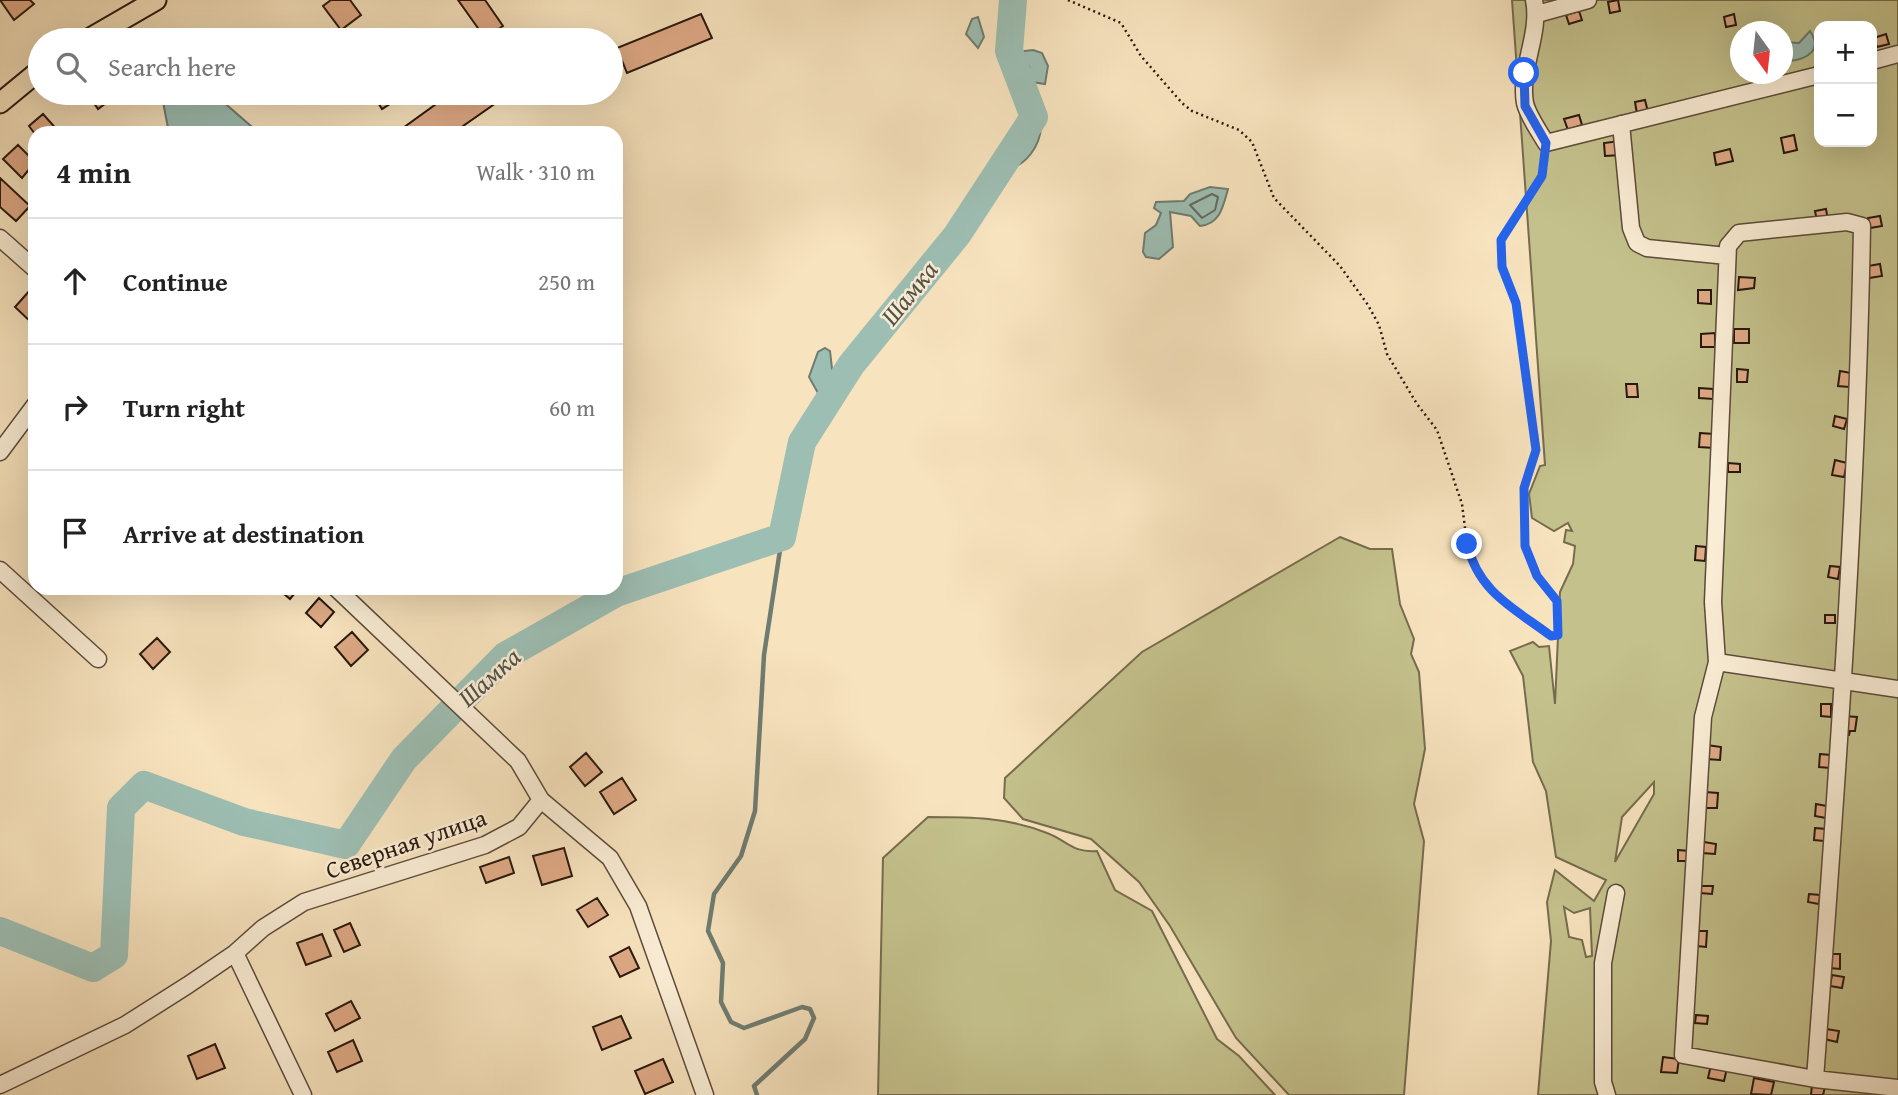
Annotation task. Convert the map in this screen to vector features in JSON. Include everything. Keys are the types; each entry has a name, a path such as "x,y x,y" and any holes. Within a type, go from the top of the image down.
{"main road":[{"path":"108,28 156,0"},
{"path":"0,103 28,80"}],"street":[{"path":"1588,0 1536,7 1524,73 1525,106 1546,143 1814,76"},
{"path":"1877,60 1898,54"},
{"path":"1621,124 1631,228 1637,243 1647,248 1727,256"},
{"path":"1815,1079 1860,352 1862,226 1847,222 1739,233 1728,246 1713,602 1717,662 1703,717 1683,1055 1815,1079 1898,1088"},
{"path":"0,238 28,263"},
{"path":"0,452 28,414"},
{"path":"0,570 98,659"},
{"path":"343,595 518,761 541,800 610,858 638,906 705,1095"},
{"path":"1717,662 1898,689"},
{"name":"Северная улица","path":"0,1085 125,1025 235,953 263,928 304,902 485,845 519,827 541,800"},
{"path":"1607,1095 1603,1082 1603,962 1616,893"},
{"path":"235,953 303,1095"}],"path":[{"path":"1068,0 1121,23 1141,56 1182,103 1192,111 1239,130 1252,142 1274,198 1340,266 1368,305 1379,325 1387,354 1417,404 1437,430 1462,503 1467,544 1477,575 1488,589 1551,636 1558,635 1557,601 1537,576 1525,546 1524,488 1536,450 1516,303 1502,267 1501,240 1542,176 1546,143"}],"shaded area":[{"path":"1512,0 1898,0 1898,1095 1538,1095 1551,941 1547,902 1555,870 1594,901 1606,880 1556,857 1546,791 1533,762 1523,676 1510,651 1533,642 1539,647 1549,646 1555,704 1560,592 1573,564 1575,546 1564,542 1566,530 1572,531 1568,523 1554,531 1532,518 1529,494 1540,466 1545,465","holes":["1654,782 1654,794 1615,862 1622,817","1564,907 1574,913 1590,908 1592,956 1586,957 1582,940 1569,937"]},
{"path":"1340,537 1370,549 1392,549 1400,604 1414,639 1411,654 1419,672 1425,749 1414,804 1424,841 1404,1095 1289,1095 1236,1038 1170,926 1139,882 1091,839 1023,819 1004,798 1005,778 1142,652"},
{"path":"928,817 973,818 1018,824 1047,833 1076,848 1097,851 1115,890 1152,911 1217,1039 1239,1056 1275,1095 878,1095 883,858"}],"water":[{"path":"978,17 984,37 978,48 966,34 972,19"},
{"path":"1810,31 1814,38 1814,48 1807,56 1793,60 1793,43 1799,43"},
{"path":"1033,50 1042,53 1048,66 1045,84 1032,82 1029,66 1016,52"},
{"path":"164,105 227,105 251,126 168,126"},
{"path":"1037,123 1041,127 1035,148 1020,164 1007,169 1004,160 1014,149 1026,142"},
{"path":"1210,187 1228,189 1216,218 1207,225 1200,226 1191,216 1170,212 1173,247 1159,259 1146,257 1143,252 1145,233 1156,225 1161,213 1154,208 1156,202 1184,201 1190,194"},
{"path":"825,348 830,351 833,377 826,392 835,403 828,411 809,377 818,352"}],"building":[{"path":"0,0 30,0 34,4 14,20"},
{"path":"331,0 350,0 361,15 344,28 340,28 323,6"},
{"path":"458,0 485,0 503,26 478,28"},
{"path":"1618,0 1620,11 1610,13 1608,2"},
{"path":"1579,11 1582,20 1569,24 1566,15"},
{"path":"701,14 712,38 627,73 623,63 623,46"},
{"path":"1734,14 1735,21 1730,21 1730,26 1726,27 1724,17"},
{"path":"1886,34 1889,44 1877,47 1877,37"},
{"path":"1645,100 1648,112 1637,114 1635,102"},
{"path":"435,105 493,105 463,126 406,126"},
{"path":"43,114 54,126 29,126"},
{"path":"1579,115 1582,125 1568,130 1564,119"},
{"path":"1794,135 1797,150 1784,153 1781,138"},
{"path":"1620,141 1621,155 1605,156 1604,143"},
{"path":"18,145 28,155 28,171 22,178 3,159"},
{"path":"1730,149 1733,161 1716,165 1714,153"},
{"path":"0,178 28,204 28,208 16,221 0,207"},
{"path":"1826,209 1828,220 1817,221 1815,211"},
{"path":"1880,216 1882,226 1870,228 1868,218"},
{"path":"1880,264 1882,276 1869,278 1868,266"},
{"path":"1739,277 1755,278 1754,288 1738,290"},
{"path":"1698,290 1711,290 1711,304 1698,303"},
{"path":"28,292 28,319 15,307"},
{"path":"1734,329 1749,329 1749,343 1734,343"},
{"path":"1715,333 1715,347 1701,347 1701,334"},
{"path":"1737,369 1748,370 1747,382 1737,382"},
{"path":"1840,371 1851,373 1849,387 1838,386"},
{"path":"1626,384 1637,384 1638,397 1627,397"},
{"path":"1699,388 1713,389 1713,399 1699,398"},
{"path":"1835,416 1847,419 1844,429 1833,426"},
{"path":"1700,433 1714,434 1714,448 1699,447"},
{"path":"1835,460 1847,463 1844,477 1832,475"},
{"path":"1728,463 1740,464 1740,472 1728,472"},
{"path":"1696,546 1706,547 1705,561 1695,560"},
{"path":"1830,566 1840,567 1838,579 1828,577"},
{"path":"319,598 334,612 321,627 306,613"},
{"path":"1825,615 1835,615 1835,623 1825,623"},
{"path":"352,632 368,650 351,666 335,647"},
{"path":"157,638 170,652 153,669 140,654"},
{"path":"1821,704 1831,704 1831,717 1821,716"},
{"path":"1844,716 1857,717 1855,731 1850,731 1849,735 1843,735"},
{"path":"1707,745 1721,747 1720,760 1706,759"},
{"path":"586,753 602,772 585,786 570,767"},
{"path":"1820,754 1831,755 1830,768 1819,767"},
{"path":"622,778 636,800 614,814 600,792"},
{"path":"1705,792 1718,793 1717,808 1704,808"},
{"path":"1816,804 1827,806 1826,818 1815,816"},
{"path":"1815,828 1826,829 1824,841 1814,840"},
{"path":"1704,842 1716,844 1715,854 1702,853"},
{"path":"564,848 572,876 542,885 533,856"},
{"path":"1678,850 1689,851 1689,861 1678,861"},
{"path":"509,857 514,873 486,883 480,867"},
{"path":"1700,886 1713,886 1712,894 1700,893"},
{"path":"1809,894 1820,895 1819,904 1808,902"},
{"path":"597,898 608,915 588,927 577,910"},
{"path":"350,923 360,945 344,952 334,930"},
{"path":"1698,931 1707,931 1706,947 1697,946"},
{"path":"322,934 331,956 306,965 297,943"},
{"path":"629,947 639,968 620,977 610,957"},
{"path":"1830,954 1840,954 1840,969 1830,968"},
{"path":"1832,975 1844,977 1842,988 1830,986"},
{"path":"351,1001 360,1018 335,1031 326,1014"},
{"path":"1696,1015 1708,1016 1707,1024 1695,1023"},
{"path":"621,1016 631,1038 602,1050 593,1027"},
{"path":"1826,1029 1839,1031 1837,1042 1824,1039"},
{"path":"353,1040 362,1061 337,1072 328,1052"},
{"path":"215,1044 225,1068 197,1079 188,1056"},
{"path":"1663,1057 1679,1059 1677,1073 1661,1072"},
{"path":"663,1059 673,1082 645,1094 635,1071"},
{"path":"1711,1065 1727,1068 1724,1081 1708,1078"},
{"path":"1754,1078 1774,1082 1771,1095 1751,1094"},
{"path":"1812,1085 1825,1087 1823,1095 1811,1095"}],"waterway":[{"name":"Шамка","path":"623,591 782,537 802,442 851,365 957,235 1034,117 1009,51 1013,0"},
{"path":"757,1095 754,1086 805,1039 814,1018 810,1009 802,1007 744,1028 731,1022 721,1002 723,963 708,931 714,894 741,856 755,811 764,655 782,537"},
{"name":"Шамка","path":"0,931 93,968 114,955 121,808 144,785 244,822 346,845 404,759 505,656 612,595"}],"route":[{"path":"1467,544 1477,575 1488,589 1551,636 1558,635 1557,601 1537,576 1525,546 1524,488 1536,450 1516,303 1502,267 1501,240 1542,176 1546,143 1525,106 1524,73"}]}
